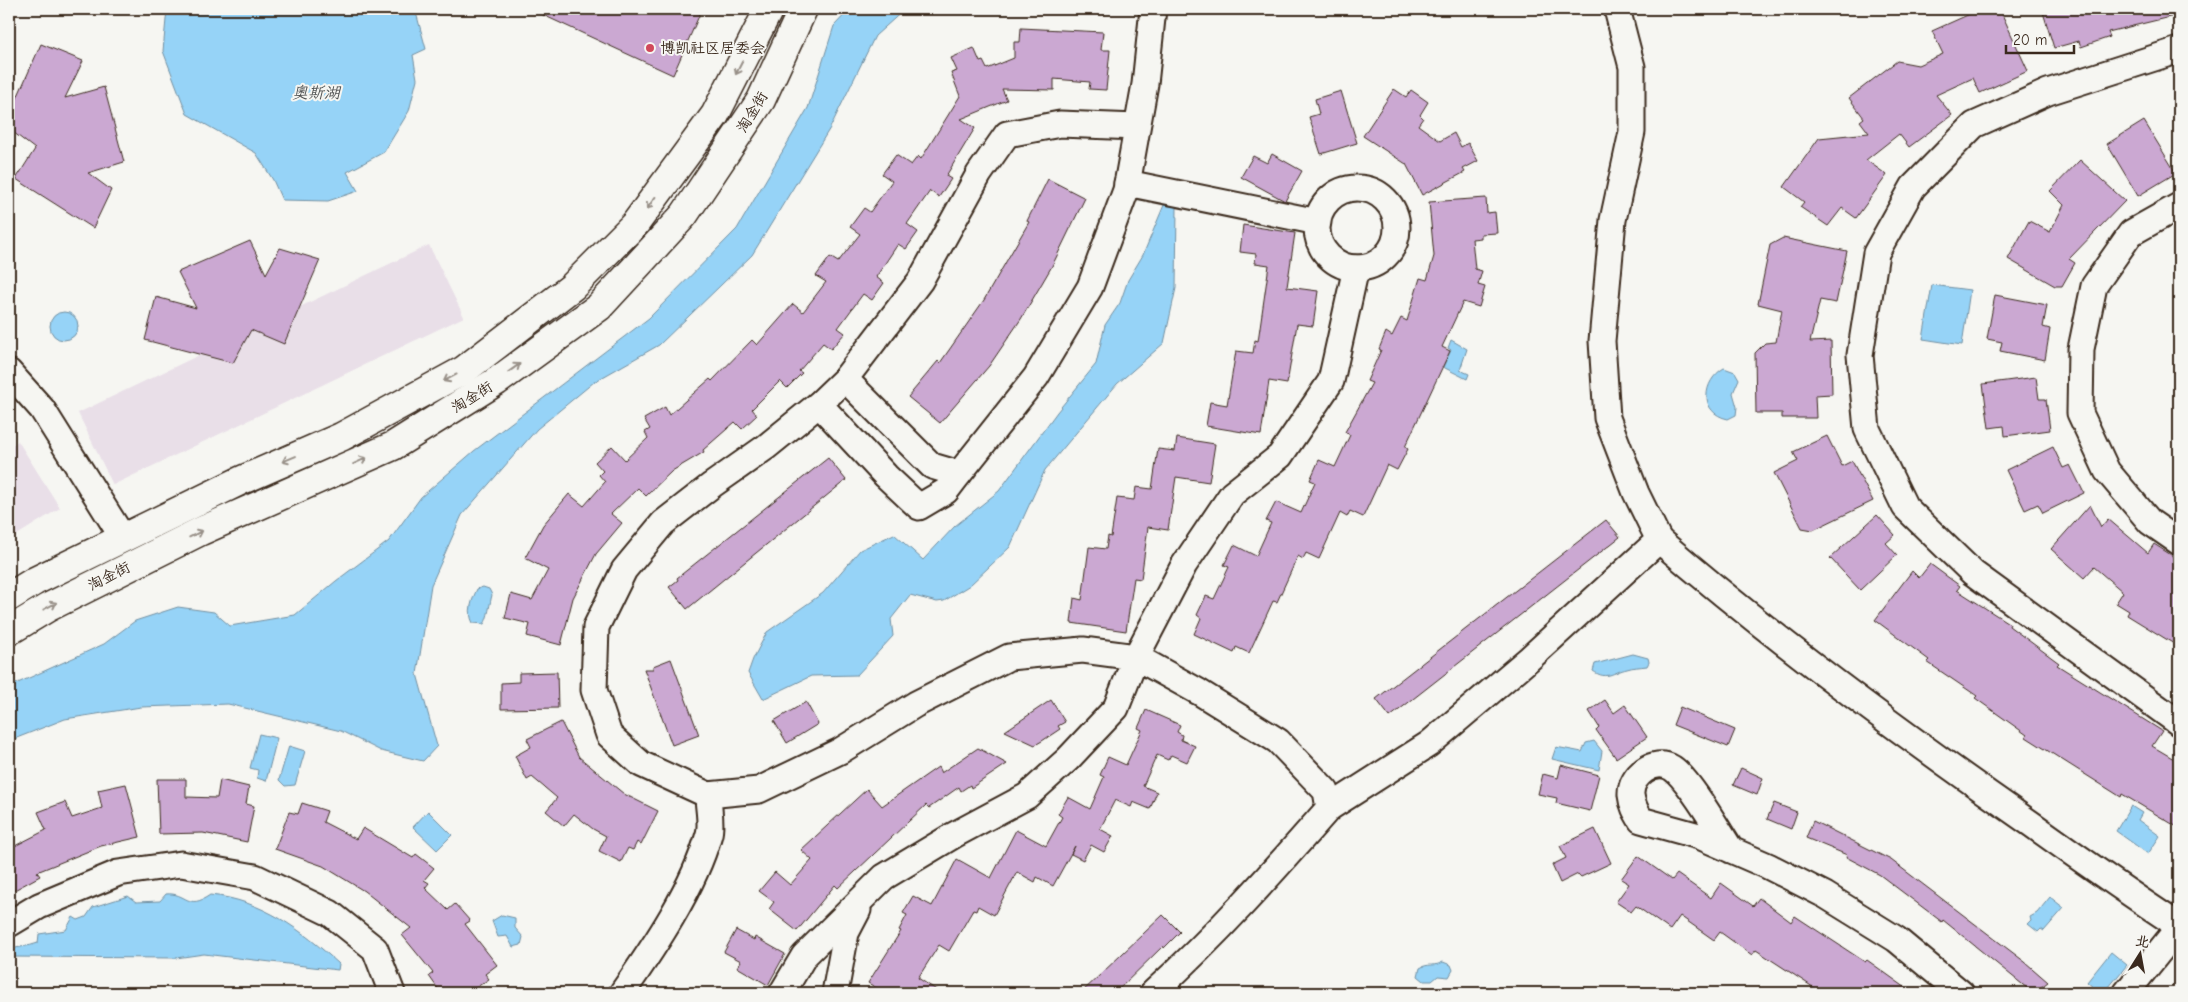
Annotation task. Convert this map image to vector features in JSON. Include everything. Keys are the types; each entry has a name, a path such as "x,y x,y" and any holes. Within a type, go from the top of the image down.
{"street":[{"name":"淘金街","path":"9,597 34,581 242,480 317,447 464,370 572,287 635,224 715,115 769,9"},
{"name":"淘金街","path":"9,632 47,608 201,531 393,446 497,381 600,307 684,215 761,100 802,9"},
{"path":"819,404 886,476 919,508 946,491 1036,377 1090,286 1127,183 1145,84 1153,9"},
{"path":"1617,9 1632,67 1632,132 1613,220 1602,340 1607,418 1636,492 1659,540 1810,665 1908,738 2179,926 2126,993"},
{"path":"2179,50 2048,92 1974,125 1913,186 1876,253 1860,354 1867,429 1905,508 1973,573 2179,723"},
{"path":"1137,127 1060,124 1007,134 979,174 920,281 845,379 819,404 766,447 663,523 624,570 596,627 594,690 609,735 641,764 708,795 759,790 840,752 916,704 1009,657 1083,650 1136,657 1199,692 1278,740 1326,791 1329,808"},
{"path":"1127,183 1318,222"},
{"path":"1353,188 1366,189 1378,194 1388,202 1395,213 1398,226 1391,250 1382,260 1370,266 1356,268 1343,266 1331,259 1322,248 1318,235 1318,222 1322,210 1330,199 1340,192 1353,188"},
{"path":"2179,206 2131,233 2094,286 2081,349 2080,413 2107,471 2150,522 2179,542"},
{"path":"782,993 804,956 884,877 954,834 1027,796 1068,760 1116,708 1136,657 1184,566 1232,494 1280,456 1330,381 1356,268"},
{"path":"9,372 42,409 123,538"},
{"path":"845,379 932,466 959,474"},
{"path":"317,447 332,474"},
{"path":"1154,993 1199,950 1329,808 1429,744 1530,658 1659,540"},
{"path":"622,993 656,943 690,880 710,832 708,795"},
{"path":"1731,850 1833,900 1896,940 1962,993"},
{"path":"9,924 39,906 118,873 181,864 255,877 330,913 374,949 392,993"},
{"path":"835,993 846,933 868,892"}],"shaded area":[{"path":"429,245 464,317 113,485 78,413"},
{"path":"18,441 60,508 9,540 9,447"}],"water":[{"name":"奥斯湖","path":"167,9 415,9 426,49 413,55 417,79 409,111 384,152 347,172 358,191 328,201 282,200 273,180 256,153 187,114 163,51"},
{"path":"850,9 905,9 875,36 830,128 752,255 659,345 594,382 537,429 462,515 431,585 417,674 437,746 423,761 381,751 341,731 228,704 141,707 65,719 9,741 9,687 104,644 135,621 178,607 214,612 230,626 295,615 389,541 421,497 474,451 649,318 737,229 808,108 834,26"},
{"path":"1164,205 1177,207 1176,288 1164,343 1117,384 1045,470 1010,547 970,585 944,601 937,602 910,595 891,619 893,636 857,675 811,676 763,699 748,673 767,632 823,593 860,550 894,534 923,560 955,526 999,491 1057,412 1096,364 1105,325 1120,303 1128,280 1143,255"},
{"path":"1932,285 1970,290 1962,345 1923,339"},
{"path":"64,312 74,316 78,326 74,336 64,340 54,336 50,326 54,316"},
{"path":"1451,340 1467,349 1460,370 1469,374 1467,379 1443,367 1451,350 1448,348"},
{"path":"1724,368 1735,372 1739,379 1733,393 1737,407 1736,415 1728,419 1719,416 1712,410 1708,404 1707,396 1711,381"},
{"path":"483,587 489,589 492,595 488,614 484,624 473,623 470,615 472,602 477,589"},
{"path":"1633,654 1648,658 1647,666 1629,668 1606,676 1593,671 1595,664"},
{"path":"259,734 277,738 266,781 257,778 258,770 250,768"},
{"path":"1594,741 1602,751 1599,770 1552,759 1556,747 1582,752 1586,743"},
{"path":"289,746 305,751 295,785 285,786 279,780"},
{"path":"2131,806 2142,813 2138,820 2160,836 2148,854 2116,831"},
{"path":"428,811 452,835 437,850 413,827"},
{"path":"166,894 173,894 192,901 210,895 229,898 264,910 311,940 339,964 338,970 204,954 176,958 9,957 9,950 38,943 39,934 66,930 73,917 78,920 86,917 93,907 128,896 136,902 160,901"},
{"path":"2050,897 2064,908 2044,931 2041,929 2038,932 2028,924 2031,921 2030,917 2037,913"},
{"path":"502,915 515,918 515,928 523,937 521,945 513,947 507,936 498,937 492,921"},
{"path":"2111,952 2127,965 2104,993 2100,993 2087,982"},
{"path":"1443,962 1451,965 1453,970 1449,977 1438,976 1432,981 1424,981 1418,976 1420,968"}],"building":[{"name":"博凯社区居委会","path":"530,9 702,9 673,75"},
{"path":"1981,9 1994,9 2001,12 2028,71 1980,93 1973,78 1936,95 1952,115 1909,147 1899,134 1866,160 1887,175 1856,218 1842,208 1828,226 1800,207 1804,202 1784,187 1819,138 1869,133 1860,121 1864,118 1849,98 1897,61 1918,65 1943,54 1932,31"},
{"path":"2042,9 2173,9 2174,16 2108,32 2110,37 2081,47 2079,41 2054,48"},
{"path":"1021,28 1103,32 1101,50 1110,50 1106,90 1089,89 1090,82 1054,79 1054,90 1002,89 1007,100 961,119 975,128 946,176 951,179 939,197 930,191 907,224 918,232 906,249 898,244 876,277 884,283 872,300 863,294 838,328 845,333 831,349 823,343 799,371 802,373 787,388 780,381 752,409 757,415 742,429 735,422 703,450 704,452 672,471 646,496 638,488 611,514 622,523 596,554 573,598 561,645 527,636 530,624 505,618 511,594 532,600 548,570 525,558 543,525 569,494 584,506 605,482 599,475 603,471 595,462 612,446 625,460 648,438 645,432 650,429 644,419 665,407 669,415 710,379 712,381 752,340 757,345 793,304 803,312 826,282 816,276 830,257 838,262 860,234 850,227 864,208 870,212 892,181 882,174 896,155 911,165 918,156 921,159 960,96 951,73 957,71 951,58 974,48 980,62 983,61 987,69 1014,58 1014,42 1020,42"},
{"path":"41,44 83,61 65,98 104,87 124,162 88,173 111,190 93,228 16,179 35,149 9,129 9,116"},
{"path":"1394,89 1406,97 1411,90 1428,102 1420,115 1423,118 1418,125 1440,141 1454,133 1461,147 1468,143 1478,161 1463,169 1465,172 1422,195 1406,164 1363,136"},
{"path":"1341,91 1357,143 1321,154 1309,117 1319,114 1315,99"},
{"path":"2144,121 2176,173 2138,196 2107,144"},
{"path":"1272,154 1302,171 1285,201 1241,177 1253,156 1267,163"},
{"path":"2080,160 2125,201 2069,259 2075,263 2062,286 2055,286 2008,259 2029,221 2050,232 2064,205 2050,191"},
{"path":"1048,179 1085,198 1052,266 1021,319 989,366 940,423 908,397 938,361 940,363 984,300 1029,222 1027,221"},
{"path":"1486,198 1487,213 1495,212 1497,233 1481,234 1481,238 1472,239 1475,269 1482,271 1478,285 1485,287 1479,307 1463,302 1442,347 1450,351 1405,447 1408,449 1397,470 1387,465 1363,517 1350,511 1347,517 1340,513 1319,559 1306,553 1303,559 1298,556 1277,602 1273,601 1249,653 1236,647 1234,653 1194,634 1201,618 1197,615 1206,596 1214,599 1229,567 1224,565 1234,545 1256,556 1271,523 1266,521 1276,502 1301,513 1315,482 1310,480 1319,460 1335,467 1350,435 1345,432 1372,383 1367,381 1381,350 1379,349 1386,332 1392,336 1401,318 1407,321 1420,278 1427,280 1434,256 1429,202"},
{"path":"1243,225 1295,233 1287,287 1318,291 1313,326 1297,324 1287,384 1269,381 1261,435 1206,426 1210,402 1227,405 1236,351 1253,353 1255,340 1258,341 1269,265 1255,263 1256,254 1240,252"},
{"path":"1783,238 1847,251 1836,303 1820,300 1810,342 1831,341 1832,394 1815,395 1816,418 1782,418 1782,413 1756,413 1755,353 1765,343 1776,342 1782,310 1758,304 1770,245"},
{"path":"250,241 266,274 280,248 320,260 284,344 251,330 233,363 145,340 156,297 196,308 178,272"},
{"path":"1995,295 2047,305 2043,327 2050,329 2045,360 2000,351 2002,342 1987,339"},
{"path":"2036,377 2039,399 2046,399 2050,430 2005,436 2004,426 1989,428 1983,384"},
{"path":"1827,436 1842,466 1852,461 1873,501 1813,530 1802,528 1774,473 1798,461 1793,452"},
{"path":"1177,438 1215,444 1209,482 1176,477 1168,530 1148,527 1141,579 1134,578 1126,631 1071,623 1074,598 1082,600 1089,547 1106,549 1108,536 1111,537 1117,498 1134,500 1136,487 1152,489 1158,449 1175,451"},
{"path":"2053,447 2063,468 2070,465 2084,493 2043,513 2038,504 2025,510 2006,470"},
{"path":"828,458 846,480 687,609 669,587 678,580 677,578"},
{"path":"2090,505 2101,527 2108,519 2148,553 2154,544 2179,560 2179,647 2127,615 2129,611 2116,603 2123,592 2094,567 2084,578 2051,549"},
{"path":"1877,515 1895,535 1886,543 1897,555 1860,590 1830,558"},
{"path":"1606,520 1620,537 1390,717 1376,699"},
{"path":"1930,564 1960,586 1957,590 2010,624 2009,626 2059,663 2057,665 2162,731 2152,746 2179,762 2179,828 2122,794 2121,797 2026,737 2027,735 1975,698 1977,696 1927,662 1929,660 1875,620 1912,571 1919,578"},
{"path":"671,659 699,735 672,745 644,669 653,669 653,666"},
{"path":"557,672 558,708 501,709 501,683 519,682 519,673"},
{"path":"1051,700 1065,722 1058,726 1060,729 1035,745 1005,731"},
{"path":"1605,700 1614,713 1625,705 1647,737 1616,758 1596,730 1599,727 1589,711"},
{"path":"806,702 818,724 787,743 774,721"},
{"path":"1680,707 1735,730 1728,747 1673,725"},
{"path":"1146,710 1180,725 1177,732 1182,735 1181,740 1195,746 1187,762 1171,755 1168,760 1157,755 1143,786 1157,792 1150,809 1133,802 1131,807 1115,800 1100,829 1113,836 1104,852 1091,845 1083,860 1071,854 1075,846 1053,886 1037,877 1035,882 1017,872 994,915 978,906 976,911 973,910 949,951 939,945 918,978 941,993 885,993 868,983 901,931 899,930 907,915 903,913 913,896 932,906 957,859 991,878 1016,830 1046,846 1062,817 1058,814 1068,797 1090,809 1104,777 1100,775 1108,757 1126,765 1142,730 1138,728"},
{"path":"561,722 579,757 624,794 658,811 641,845 637,842 633,850 628,848 621,862 599,851 606,836 593,829 574,814 564,826 546,811 557,798 532,777 527,780 515,756 531,747 527,739"},
{"path":"978,748 1007,764 971,788 970,785 961,791 959,787 929,808 926,805 838,888 835,885 797,931 769,909 774,902 759,891 775,872 790,885 812,860 801,850 867,789 882,806 938,767 941,773"},
{"path":"1561,765 1599,775 1590,811 1556,803 1557,798 1538,794 1543,774 1558,778"},
{"path":"1741,768 1763,778 1757,795 1733,785"},
{"path":"157,779 186,779 186,797 217,798 220,780 249,787 246,804 254,806 247,842 203,833 159,834"},
{"path":"126,784 140,837 101,846 37,872 40,876 9,893 9,849 46,830 38,812 65,802 72,818 102,808 98,790"},
{"path":"302,803 327,811 323,822 356,839 363,828 413,858 416,854 434,868 424,880 429,883 425,888 448,910 455,904 470,921 465,924 497,965 485,974 489,979 468,993 441,993 429,976 433,973 402,935 411,928 364,891 323,866 275,849 289,812 298,814"},
{"path":"1774,803 1797,812 1791,829 1767,819"},
{"path":"1813,821 1891,860 2025,962 2048,982 2033,993 1943,920 1942,922 1880,875 1846,857 1847,855 1806,838"},
{"path":"1595,829 1611,863 1581,877 1578,874 1560,883 1552,865 1566,858 1560,846"},
{"path":"1638,856 1672,880 1677,874 1711,898 1721,883 1753,906 1759,898 1791,922 1795,916 1865,962 1867,960 1913,993 1822,993 1756,950 1752,955 1720,932 1714,940 1680,916 1670,930 1636,906 1631,912 1616,902 1629,884 1621,879"},
{"path":"1163,915 1180,932 1164,948 1163,946 1115,993 1081,993"},
{"path":"736,930 754,940 755,937 785,954 768,985 737,967 741,961 724,952"}],"place":[{"name":"博凯社区居委会","path":"650,48"}]}
